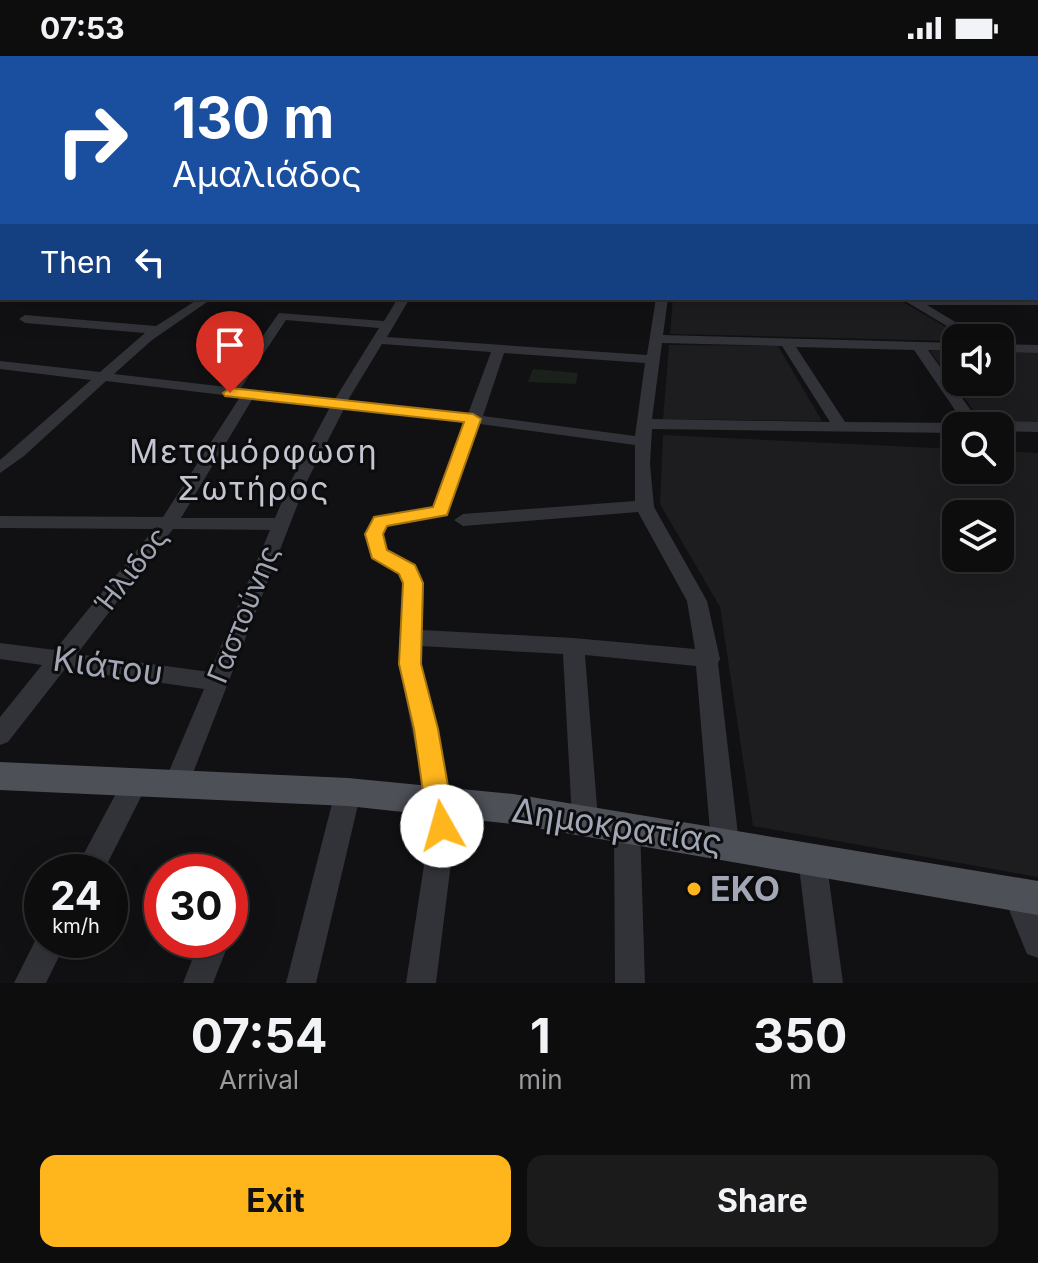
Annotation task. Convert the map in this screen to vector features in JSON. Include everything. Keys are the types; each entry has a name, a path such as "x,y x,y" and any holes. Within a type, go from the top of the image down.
{"main road":[{"name":"Δημοκρατίας","path":"0,776 348,792 439,801 585,819 1028,896"}],"street":[{"path":"0,468 143,341 204,300"},
{"name":"Γαστούνης","path":"177,783 279,524 338,405 403,300"},
{"path":"662,300 645,433 645,506 697,601 709,659 725,843"},
{"path":"911,300 952,324"},
{"path":"974,300 1038,301"},
{"name":"Ήλιδος","path":"0,735 169,522 283,316 387,325"},
{"path":"25,319 162,330"},
{"path":"657,339 942,347"},
{"path":"379,340 654,360"},
{"path":"786,342 841,427"},
{"path":"918,346 964,412"},
{"path":"1014,348 1038,349"},
{"path":"421,983 441,839 439,801 410,664 409,637 414,591 411,576 400,564 378,553 375,529 381,521 441,511 499,349"},
{"path":"0,365 338,405 645,433 841,427 942,428"},
{"path":"1014,426 1038,427"},
{"path":"463,520 645,506"},
{"path":"0,522 279,524"},
{"path":"409,637 573,646 709,659"},
{"path":"573,646 585,819"},
{"name":"Κιάτου","path":"0,651 216,682"},
{"path":"97,854 136,781"},
{"path":"301,983 348,792"},
{"path":"627,826 630,983"},
{"path":"812,858 828,983"},
{"path":"1028,896 1038,943"},
{"path":"29,983 42,958"},
{"path":"198,983 208,958"}],"shaded area":[{"path":"673,300 899,300 942,325 942,341 670,334"},
{"path":"669,345 778,346 822,421 663,419"},
{"path":"930,351 942,351 942,367"},
{"path":"1014,353 1038,353 1038,422 1014,422 1014,412 975,412 963,396 1014,396"},
{"path":"533,369 578,373 576,384 528,382"},
{"path":"663,435 942,448 942,484 1014,484 1014,452 1038,453 1038,877 753,826 720,607 660,504"}],"place":[{"name":"EKO","path":"694,889"}],"district":[{"name":"Μεταμόρφωση Σωτήρος","path":"254,470"}],"route":[{"path":"230,393 473,419 441,511 381,521 374,534 378,553 408,570 413,583 410,664 426,729 442,826"}]}
